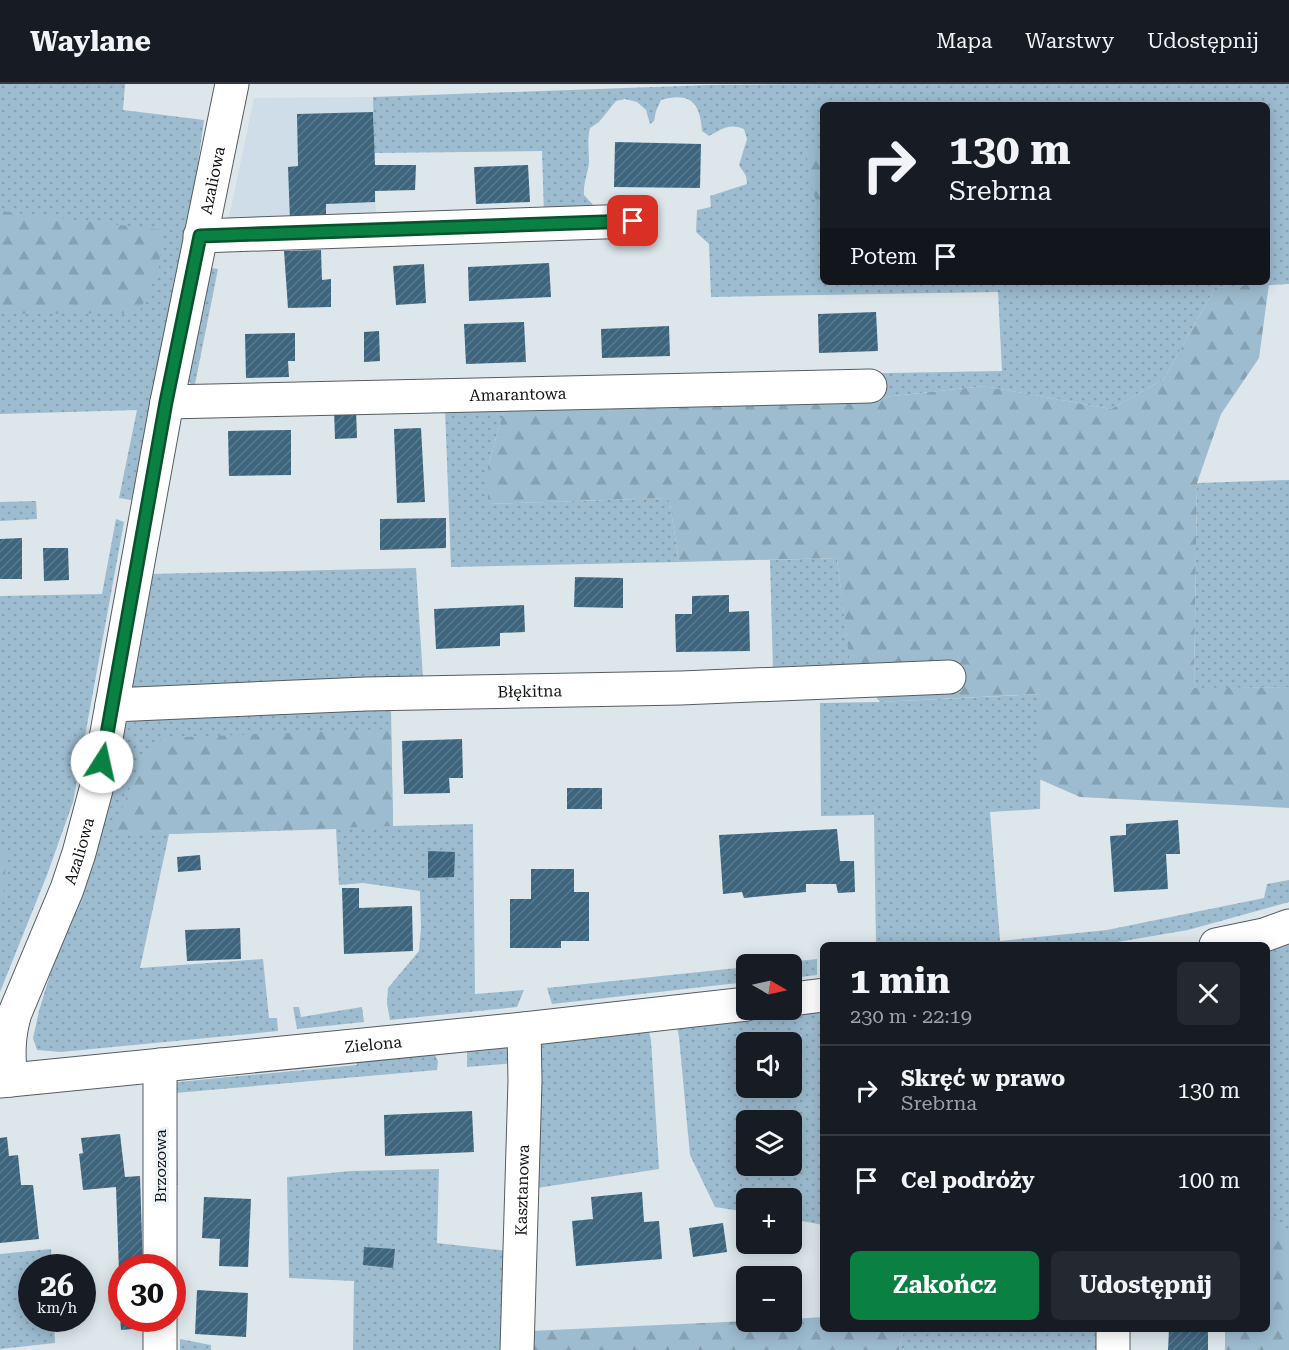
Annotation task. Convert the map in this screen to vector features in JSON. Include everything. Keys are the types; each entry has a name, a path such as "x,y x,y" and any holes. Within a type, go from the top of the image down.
{"street":[{"name":"Azaliowa","path":"6,1080 9,1030 37,957 67,889 98,782 166,402 232,84"},
{"path":"200,236 633,221"},
{"name":"Amarantowa","path":"166,402 870,386"},
{"name":"Błękitna","path":"112,705 366,694 681,688 949,677"},
{"path":"1230,942 1289,927"},
{"path":"802,998 820,996"},
{"name":"Zielona","path":"6,1080 524,1029 736,1005"},
{"name":"Kasztanowa","path":"517,1350 525,1081 524,1029"},
{"name":"Brzozowa","path":"160,1065 160,1254"},
{"path":"160,1332 160,1350"},
{"path":"1113,1332 1113,1350"}],"shaded area":[{"path":"373,97 376,219 228,222 254,98"}],"green space":[{"path":"0,84 125,84 123,110 204,120 190,223 137,501 119,498 137,410 0,414"},
{"path":"1289,84 1289,284 1215,288 1164,379 1111,409 984,386 857,400 776,375 1002,371 998,292 711,297 709,244 696,232 697,210 711,207 710,196 747,184 746,176 739,165 747,139 744,129 734,127 709,136 702,131 696,106 686,99 679,97 661,100 654,121 650,124 646,110 637,102 625,99 616,101 599,122 590,128 589,162 584,195 596,208 544,216 542,151 374,153 373,97 709,85"},
{"path":"806,150 820,150 820,213 811,185"},
{"path":"0,211 162,230 159,267 139,313 0,314"},
{"path":"210,268 218,269 194,389 186,377"},
{"path":"1269,285 1259,358 1221,414 1197,483 1194,688 1289,687 1289,808 1080,797 1039,779 1040,694 880,702 850,664 837,558 679,562 669,498 488,504 488,466 505,406 857,400 984,386 1111,409 1164,379 1215,288"},
{"path":"505,406 488,466 488,504 669,498 679,562 451,567 445,409"},
{"path":"1289,480 1289,687 1194,689 1197,483"},
{"path":"36,501 37,519 0,521 0,502"},
{"path":"116,519 124,522 73,802 47,875 0,992 0,596 102,594"},
{"path":"837,558 851,669 773,671 770,560"},
{"path":"416,568 423,679 134,690 132,686 149,574"},
{"path":"1041,694 1040,809 990,812 1000,941 1107,930 1264,898 1267,884 1289,880 1289,902 1188,930 1118,942 876,942 874,815 821,816 820,703"},
{"path":"391,708 393,826 473,824 475,994 524,990 517,1007 390,1020 387,1004 388,988 419,951 420,891 363,883 339,885 336,829 169,834 140,968 263,959 269,1018 277,1018 278,1031 61,1052 37,1050 33,1038 39,1011 126,723 142,713"},
{"path":"391,729 393,826 112,834 138,767 161,738"},
{"path":"0,851 7,851 0,929"},
{"path":"1289,940 1289,1350 1225,1350 1225,1332 1270,1332 1270,946"},
{"path":"817,959 817,975 802,977 802,961"},
{"path":"736,968 736,983 552,1004 547,988"},
{"path":"293,1007 299,1007 301,1017 362,1007 364,1022 297,1029"},
{"path":"820,1012 820,1224 802,1221 802,1188 736,1188 736,1210 715,1207 690,1155 677,1027 745,1020 802,1020 802,1014"},
{"path":"648,1028 651,1040 659,1169 537,1188 539,1042"},
{"path":"501,1043 508,1047 515,1063 467,1067 467,1049"},
{"path":"434,1053 438,1061 437,1070 175,1093 178,1185 169,1184 168,1083 357,1065 357,1058"},
{"path":"439,1169 437,1243 508,1251 505,1350 353,1350 354,1281 289,1278 287,1177 351,1171"},
{"path":"1270,1218 1273,1218 1289,1230 1289,1350 1225,1350 1225,1332 1270,1332"},
{"path":"51,1249 51,1254 18,1254 18,1332 55,1332 55,1343 0,1349 0,1254"},
{"path":"820,1317 820,1332 903,1332 899,1350 528,1350 530,1331 736,1322 736,1332 802,1332 802,1318"},
{"path":"903,1332 1105,1332 1105,1350 899,1350"},
{"path":"180,1339 211,1345 211,1350 180,1350"}],"building":[{"path":"373,112 375,165 416,165 415,190 375,191 375,202 326,204 326,219 290,220 288,167 298,166 297,114"},
{"path":"615,142 701,144 700,188 614,187"},
{"path":"528,165 530,202 476,204 474,167"},
{"path":"321,250 322,280 331,279 331,307 288,308 284,251"},
{"path":"549,263 551,297 469,301 468,267"},
{"path":"424,264 426,303 396,305 393,266"},
{"path":"876,312 878,351 819,353 818,314"},
{"path":"524,322 526,362 466,364 464,324"},
{"path":"669,326 670,356 602,358 601,329"},
{"path":"379,331 380,361 364,362 364,332"},
{"path":"295,333 295,361 288,361 289,377 246,378 245,334"},
{"path":"334,409 356,409 357,438 335,439"},
{"path":"421,428 425,502 397,503 394,429"},
{"path":"291,430 291,475 229,476 228,431"},
{"path":"446,518 446,548 380,550 380,519"},
{"path":"22,538 22,579 0,579 0,539"},
{"path":"43,548 68,548 69,580 44,581"},
{"path":"575,577 623,578 623,608 574,607"},
{"path":"729,595 729,612 749,611 750,651 676,652 675,614 692,614 692,596"},
{"path":"524,605 525,632 500,633 500,646 436,649 434,609"},
{"path":"462,739 463,778 449,778 450,793 404,794 402,741"},
{"path":"567,788 602,788 602,809 567,809"},
{"path":"1178,820 1180,854 1166,854 1168,889 1114,892 1110,836 1126,835 1126,824"},
{"path":"837,829 840,861 854,861 855,892 838,893 836,884 806,884 806,892 744,898 742,892 723,894 719,835"},
{"path":"428,851 455,852 454,877 428,878"},
{"path":"200,855 201,870 178,872 177,857"},
{"path":"531,869 574,869 574,892 589,892 589,941 561,941 561,948 510,948 510,899 531,899"},
{"path":"342,888 359,888 359,908 412,906 413,951 344,954"},
{"path":"240,928 241,959 187,961 185,930"},
{"path":"472,1111 474,1152 385,1156 384,1115"},
{"path":"120,1134 125,1177 140,1176 143,1254 118,1254 116,1187 83,1190 79,1154 83,1153 81,1138"},
{"path":"7,1137 9,1156 18,1155 21,1185 33,1185 39,1239 0,1243 0,1138"},
{"path":"642,1192 644,1222 659,1221 662,1259 576,1266 572,1221 593,1219 591,1197"},
{"path":"204,1197 251,1199 248,1267 219,1266 220,1239 202,1238"},
{"path":"723,1223 727,1252 693,1257 689,1228"},
{"path":"364,1247 395,1249 393,1268 363,1265"},
{"path":"197,1290 248,1293 246,1337 195,1334"},
{"path":"1169,1332 1208,1332 1208,1350 1168,1350"}],"route":[{"path":"102,762 166,402 200,236 633,221"}]}
